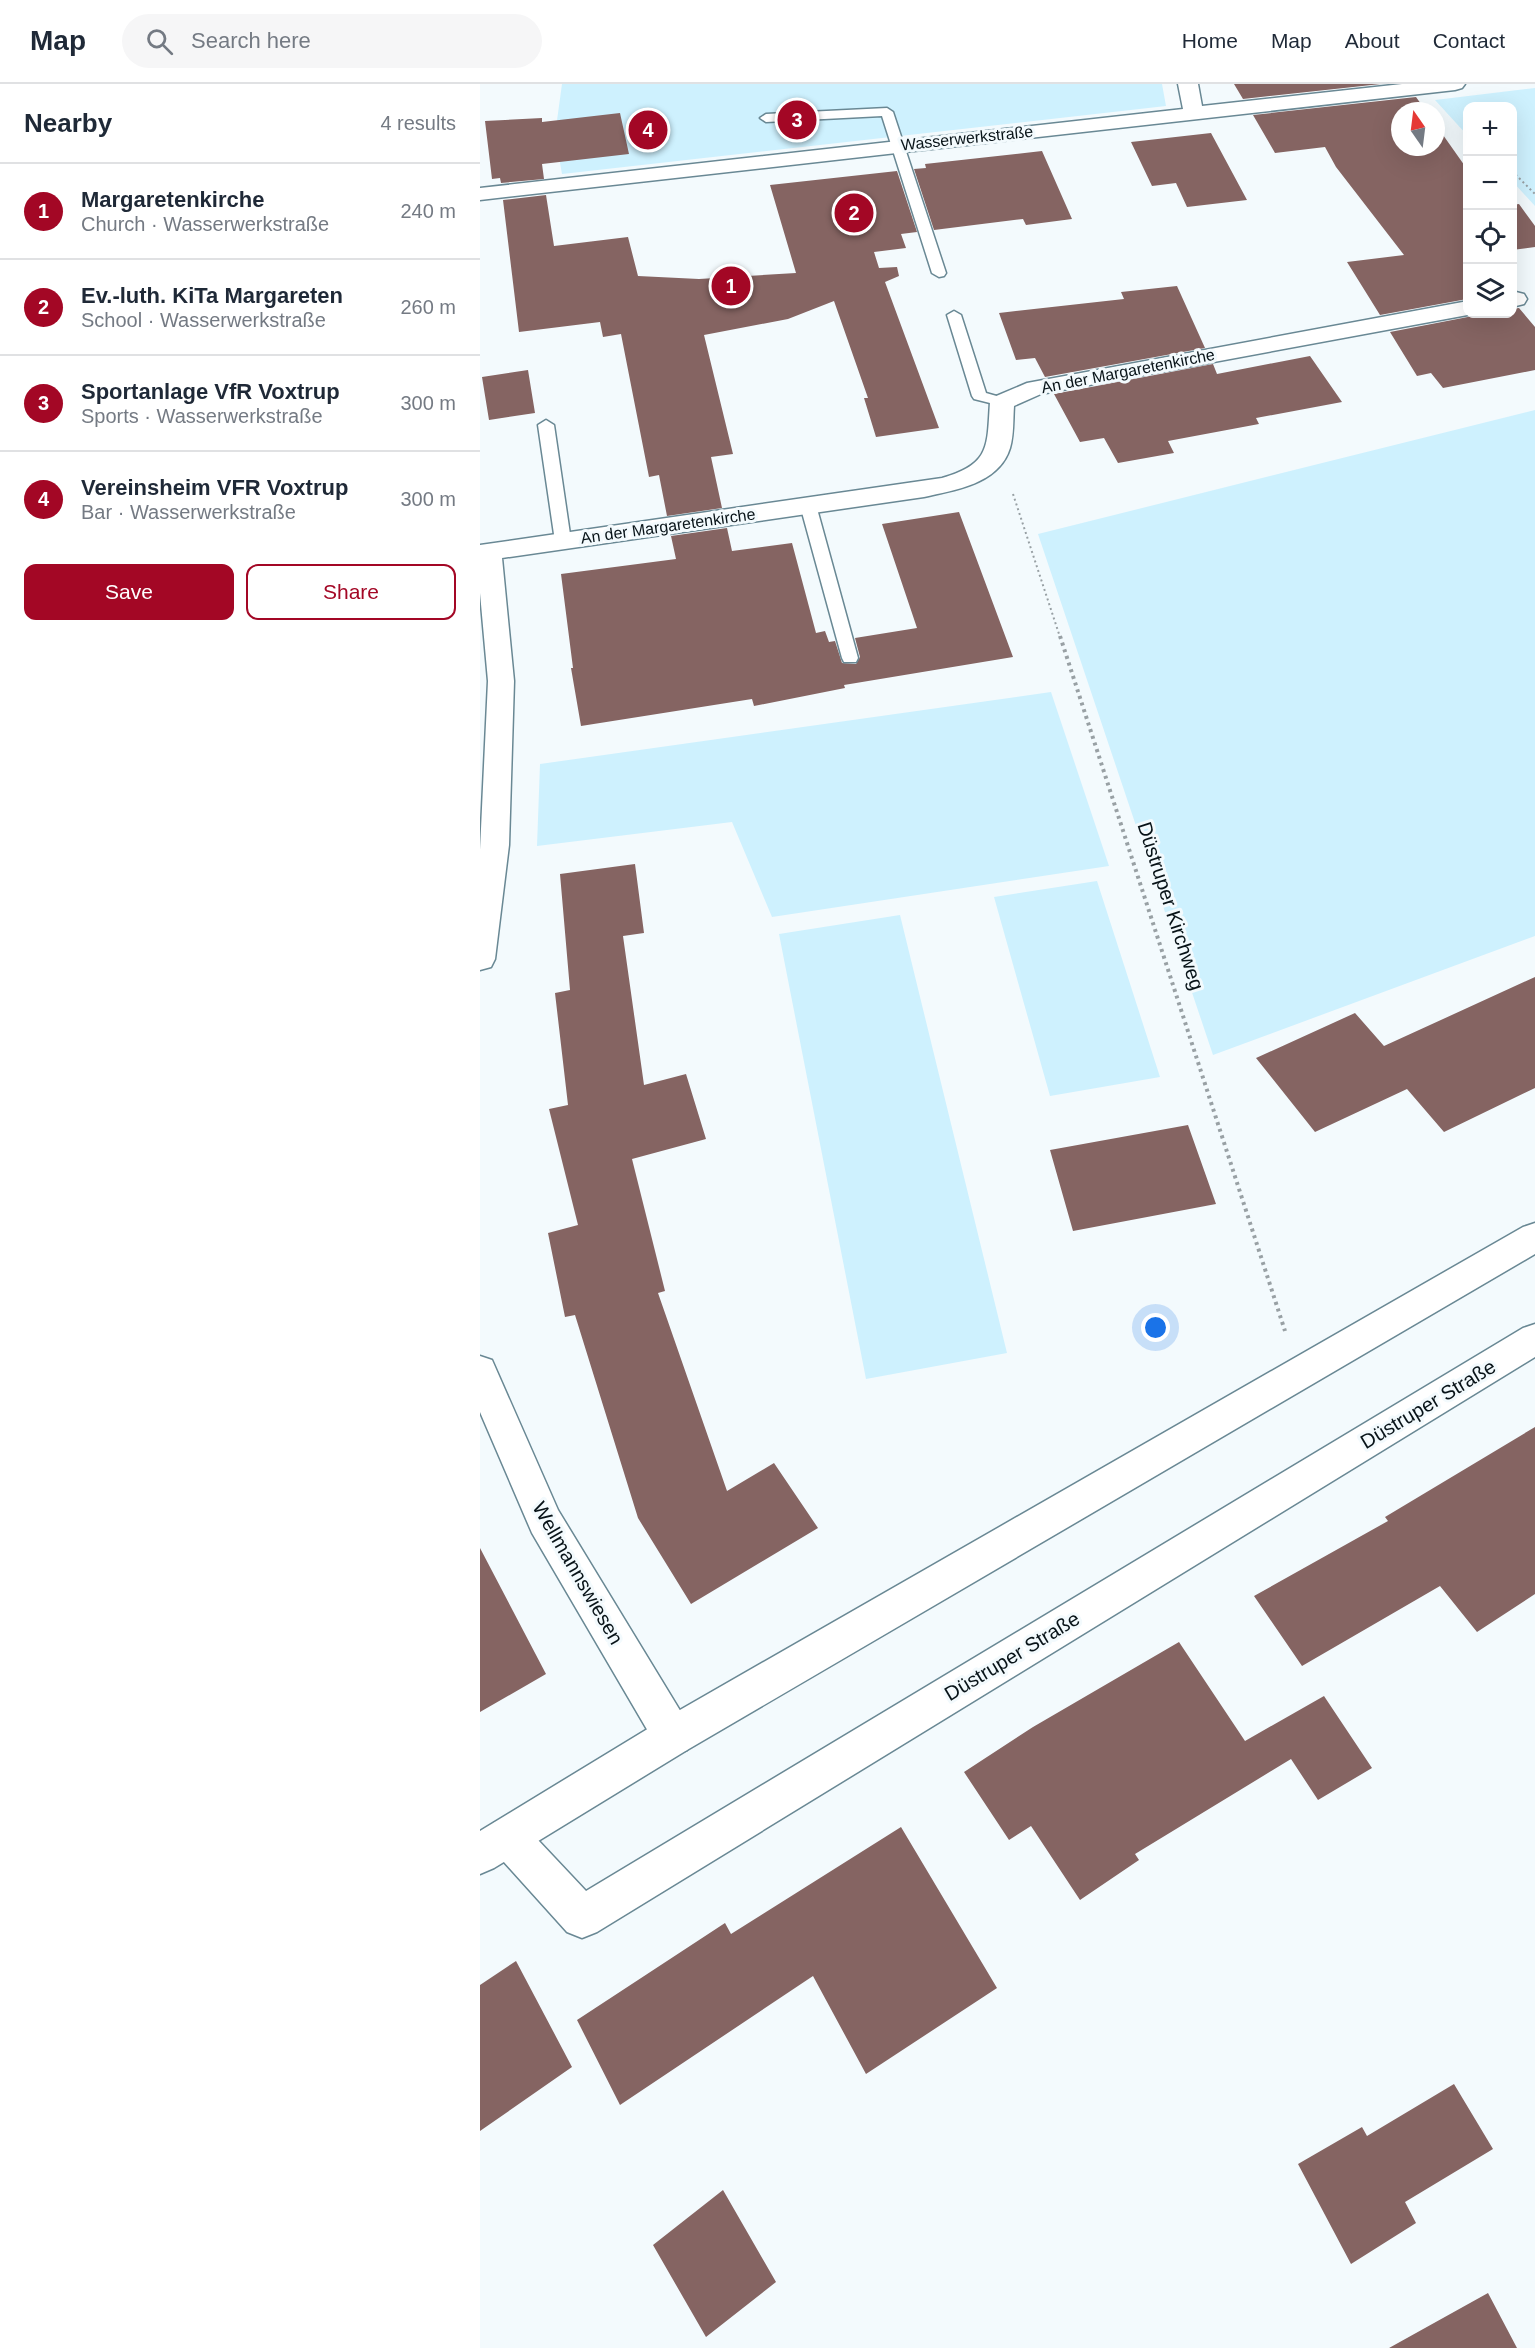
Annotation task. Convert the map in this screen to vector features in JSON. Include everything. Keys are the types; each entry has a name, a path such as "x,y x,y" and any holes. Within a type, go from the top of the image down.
{"street":[{"path":"1188,84 1194,115"},
{"name":"Wasserwerkstraße","path":"480,194 898,145 1194,115 1455,84"},
{"name":"An der Margaretenkirche","path":"1002,402 1035,388 1463,309"},
{"path":"985,468 997,451 1002,402"},
{"name":"An der Margaretenkirche","path":"485,552 924,489 957,482 985,468"},
{"path":"480,959 495,845 489,798 501,681 485,552"},
{"name":"Düstruper Straße","path":"1535,1237 674,1736 494,1846 582,1917 1535,1339"},
{"name":"Wellmannswiesen","path":"480,1371 545,1521 674,1736"}],"lane":[{"path":"766,118 887,112 939,273"},
{"path":"954,315 979,396 1002,402"},
{"name":"An der Margaretenkirche","path":"546,424 563,541"},
{"path":"808,506 850,658"}],"path":[{"path":"1517,176 1535,194"},
{"name":"Düstruper Kirchweg","path":"985,468 1009,482 1199,1060 1284,1329 1309,1366"}],"shaded area":[{"path":"562,84 1162,84 1166,106 562,174 555,135"},
{"path":"1535,88 1535,206 1517,186 1517,102 1463,102 1463,131 1445,111 1445,102 1435,100"},
{"path":"1535,410 1535,936 1213,1055 1038,534"},
{"path":"1051,692 1109,866 772,917 732,822 537,846 540,764"},
{"path":"1097,881 1160,1077 1050,1096 994,897"},
{"path":"900,915 1007,1353 866,1379 779,934"}],"building":[{"path":"1234,84 1381,84 1243,99"},
{"path":"1416,97 1420,102 1391,102 1391,156 1445,156 1445,138 1463,163 1463,300 1380,315 1347,262 1404,255 1336,167 1325,147 1275,153 1253,115"},
{"path":"620,113 629,154 542,164 544,179 501,183 500,178 492,179 485,121 542,118 542,122"},
{"path":"1211,133 1247,200 1187,207 1176,183 1152,186 1131,142"},
{"path":"1042,151 1072,219 1026,225 1023,219 934,230 914,169 926,168 925,164"},
{"path":"897,171 917,232 901,234 906,248 874,252 879,268 897,267 899,276 885,282 939,428 876,437 864,398 868,398 834,301 788,319 704,335 733,454 711,457 722,508 667,516 659,475 649,477 621,334 603,337 600,322 519,332 503,200 546,195 554,246 628,237 638,276 699,279 796,273 770,185"},
{"path":"1517,204 1535,226 1535,247 1517,249"},
{"path":"1177,286 1205,348 1045,377 1035,358 1016,360 999,313 1124,299 1121,292"},
{"path":"1517,308 1535,327 1535,370 1443,388 1431,373 1417,376 1390,332 1463,318 1517,318"},
{"path":"1310,356 1342,402 1256,418 1259,424 1168,441 1174,453 1118,463 1104,438 1080,442 1054,394 1213,364 1217,374"},
{"path":"528,370 535,413 489,420 482,377"},
{"path":"959,512 1013,657 844,685 845,688 754,706 752,699 581,726 571,668 573,668 561,574 676,559 671,536 727,528 732,551 792,543 816,633 825,631 829,642 835,641 842,663 856,664 860,657 855,638 917,628 882,524"},
{"path":"635,864 644,933 623,936 644,1085 686,1074 706,1139 632,1159 665,1291 658,1293 727,1491 774,1463 818,1528 691,1604 638,1518 575,1315 565,1317 548,1233 578,1225 549,1109 568,1105 555,993 570,990 560,874"},
{"path":"1535,977 1535,1088 1444,1132 1407,1089 1315,1132 1256,1058 1355,1013 1384,1046"},
{"path":"1188,1125 1216,1204 1073,1231 1050,1150"},
{"path":"1535,1427 1535,1594 1477,1632 1440,1586 1302,1666 1254,1596 1388,1521 1385,1517"},
{"path":"480,1548 546,1674 480,1712"},
{"path":"1179,1642 1245,1741 1324,1696 1372,1768 1318,1800 1291,1759 1135,1854 1139,1860 1080,1900 1031,1826 1009,1840 964,1772 1033,1727"},
{"path":"901,1827 997,1988 866,2074 813,1976 620,2105 577,2020 725,1923 731,1934"},
{"path":"516,1961 572,2067 480,2131 480,1985"},
{"path":"1454,2084 1493,2149 1405,2202 1416,2223 1351,2264 1298,2164 1362,2127 1367,2136"},
{"path":"723,2190 776,2282 706,2337 653,2245"},
{"path":"1488,2293 1517,2348 1389,2348"}],"place":[{"name":"Sportanlage VfR Voxtrup","path":"797,120"},
{"name":"Vereinsheim VFR Voxtrup","path":"648,130"},
{"name":"Ev.-luth. KiTa Margareten","path":"854,213"},
{"name":"Margaretenkirche","path":"731,286"}]}
